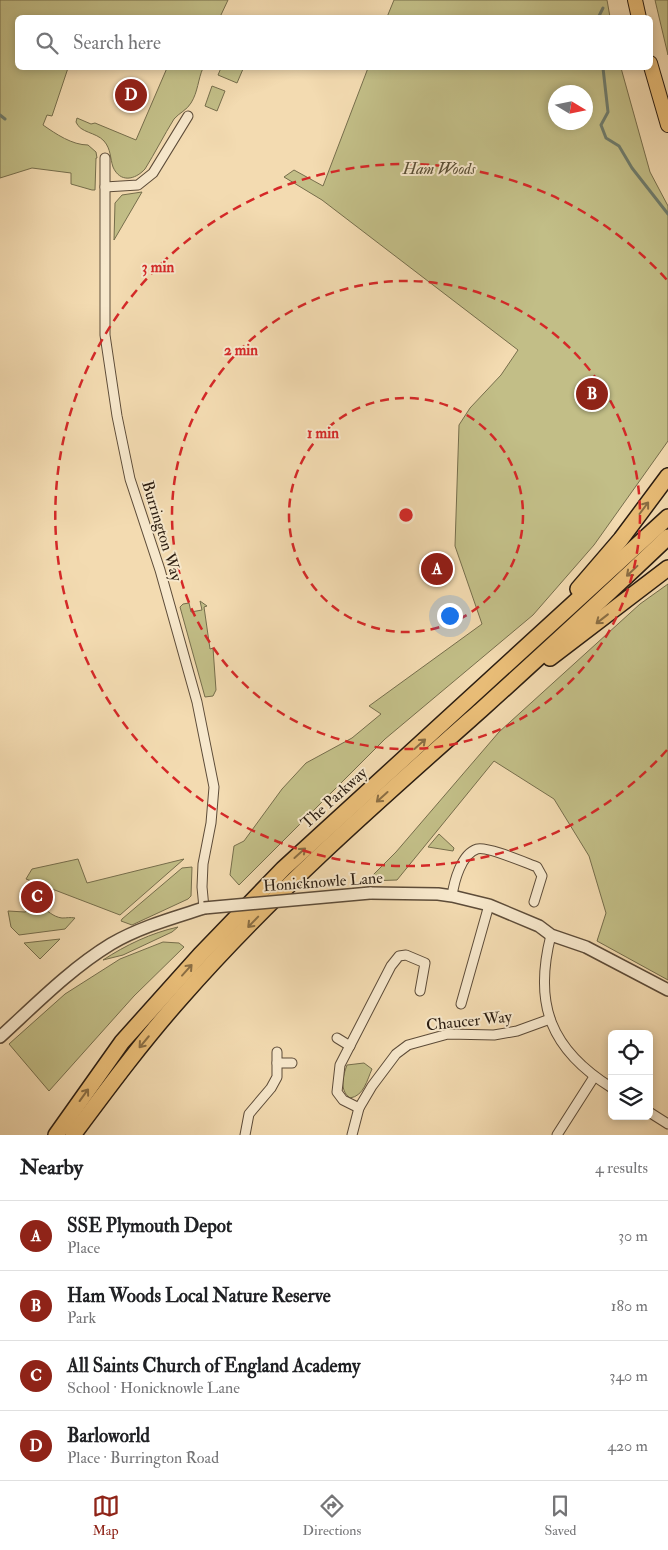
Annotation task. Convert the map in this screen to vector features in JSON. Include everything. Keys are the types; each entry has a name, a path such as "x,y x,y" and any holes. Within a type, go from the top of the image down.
{"highway":[{"path":"535,640 621,539 668,476"},
{"name":"The Parkway","path":"56,1135 122,1042 200,955 283,869 668,517"},
{"name":"The Parkway","path":"73,1135 136,1052 181,998 284,890 375,803 482,709 668,537"},
{"path":"482,709 668,568"}],"main road":[{"path":"635,0 638,15"},
{"path":"652,70 668,125"}],"street":[{"path":"104,187 138,185 152,173 188,116"},
{"name":"Burrington Way","path":"105,158 106,347 122,443 130,479 160,570 197,702 214,788 211,823 203,864 202,887 204,908"},
{"path":"452,896 454,882 459,869 472,852 478,848 487,849 537,868 542,876 534,902"},
{"name":"Honicknowle Lane","path":"0,1037 79,967 111,944 159,922 204,908 370,893 452,896 489,905 538,926 550,935 586,947 668,990"},
{"path":"461,1004 489,905"},
{"path":"550,935 543,981 545,1003 550,1019 562,1044 594,1077 608,1086"},
{"path":"359,1108 343,1100 337,1092 340,1065 391,966 399,956 406,955 425,963 420,991"},
{"name":"Chaucer Way","path":"352,1135 359,1108 385,1067 396,1054 408,1045 448,1034 494,1035 517,1032 550,1019"},
{"path":"337,1038 350,1046"},
{"path":"244,1135 248,1114 271,1088 277,1077 277,1052"},
{"path":"277,1063 292,1062"},
{"path":"557,1135 594,1077"},
{"path":"653,1115 668,1124"}],"green space":[{"path":"0,0 228,0 221,15 15,15 15,70 67,70 52,116 47,115 43,125 70,141 88,145 96,152 95,190 71,184 71,173 32,168 0,178"},
{"path":"394,0 607,0 610,15 388,15"},
{"path":"655,0 668,0 668,55"},
{"path":"166,70 202,70 191,103 174,119 145,169 137,176 124,178 120,176 113,167 109,150 104,141 78,126 77,118 91,124 95,123 136,140"},
{"path":"220,70 243,70 237,83 218,75"},
{"name":"Ham Woods","path":"367,70 622,70 650,172 668,206 668,441 594,545 533,615 385,739 239,885 230,875 234,846 244,841 282,789 306,763 352,738 381,714 369,706 482,624 455,546 459,425 470,408 501,375 518,350 322,200 284,177 294,170 323,186"},
{"path":"212,86 225,91 217,111 205,106"},
{"path":"142,192 114,240 115,203 122,195"},
{"path":"668,584 668,980 597,941 606,913 589,856 554,799 494,761 397,880 367,881 396,852 499,732 640,604"},
{"path":"200,601 207,606 204,607 210,649 213,648 216,690 213,696 205,697 180,607 183,604 189,603 191,612 202,610"},
{"path":"439,834 454,848 453,851 428,847"},
{"path":"78,859 87,883 184,859 120,915 26,879 32,869"},
{"path":"192,867 191,896 188,899 132,925 121,921 182,868"},
{"path":"40,906 53,915 62,918 75,918 65,929 19,935 11,927 8,911 25,912"},
{"path":"178,927 172,932 123,955 103,960 139,940"},
{"path":"60,939 40,959 24,943"},
{"path":"163,942 179,943 184,947 134,996 49,1091 9,1044 65,994 120,959"},
{"path":"364,1063 372,1069 367,1082 359,1094 350,1098 343,1087 343,1078 347,1065"}],"waterway":[{"path":"600,15 603,8"},
{"path":"603,70 608,112 601,125 606,138 619,146 632,168 668,214"},
{"path":"0,115 5,119"}],"place":[{"name":"Barloworld","path":"131,95"},
{"name":"Ham Woods Local Nature Reserve","path":"592,394"},
{"name":"SSE Plymouth Depot","path":"437,569"},
{"name":"All Saints Church of England Academy","path":"37,897"}]}
